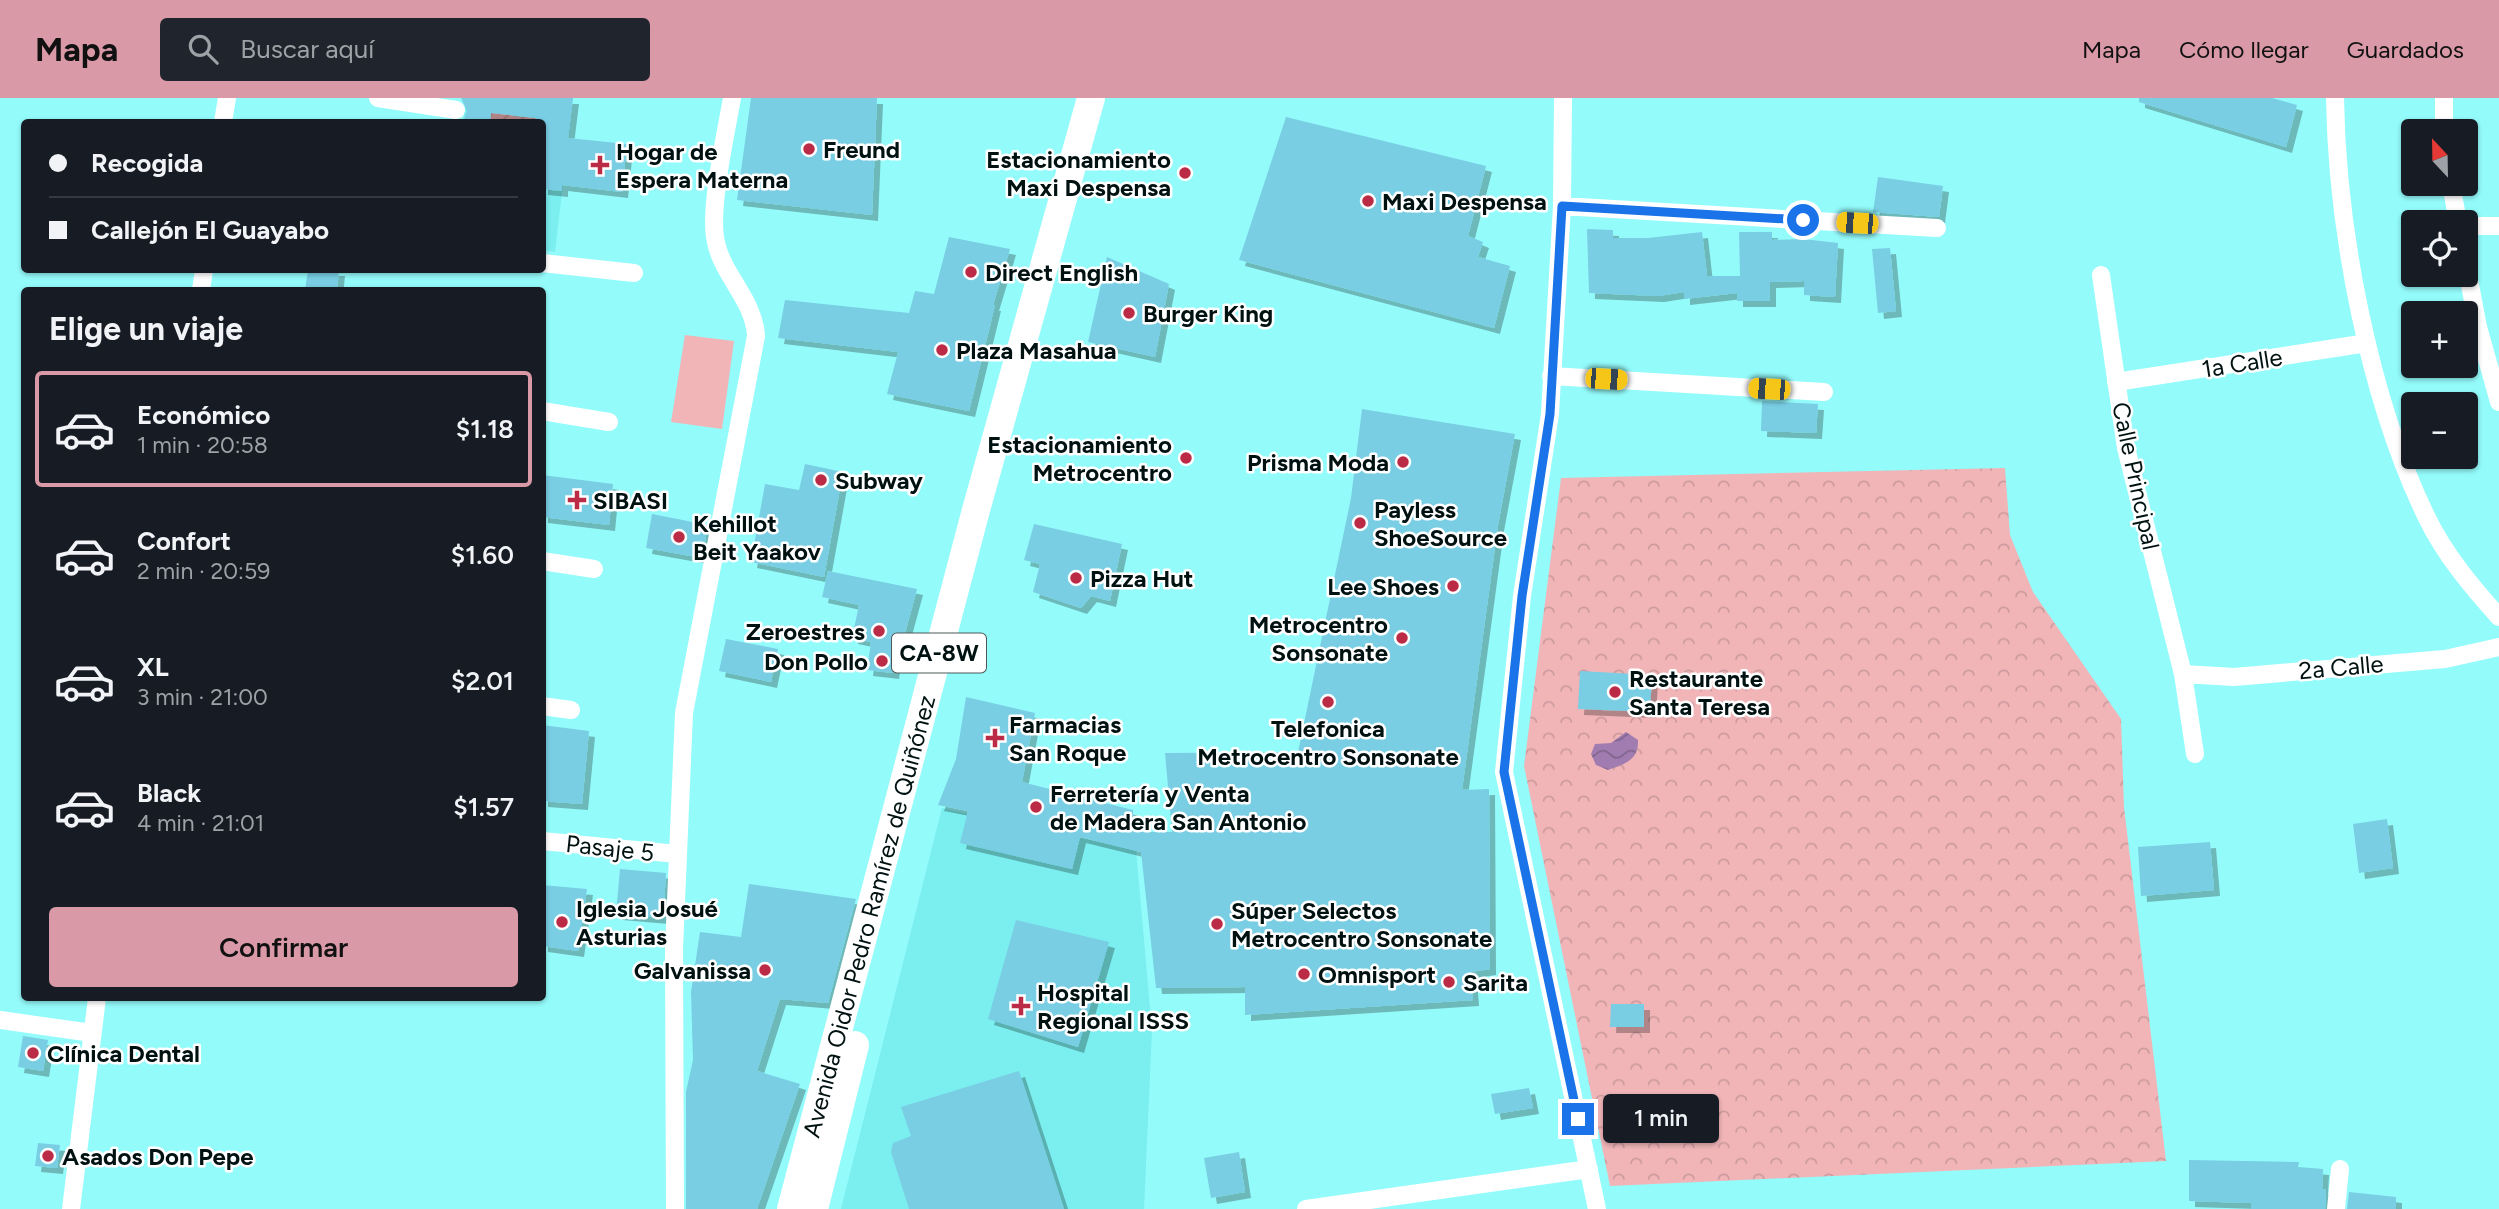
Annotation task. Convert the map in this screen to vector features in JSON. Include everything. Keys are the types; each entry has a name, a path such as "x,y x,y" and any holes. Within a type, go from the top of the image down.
{"main road":[{"name":"Avenida Oidor Pedro Ramírez de Quiñónez","path":"792,1209 976,510 1091,98"},
{"name":"Avenida Oidor Pedro Ramírez de Quiñónez","path":"814,1209 970,593 1073,229 1105,98"}],"street":[{"path":"223,119 226,98"},
{"path":"378,98 456,110"},
{"path":"675,1209 677,854 684,713 756,336 755,319 720,253 715,237 722,152 732,98"},
{"path":"1563,98 1562,206 1550,414 1522,596 1504,772 1597,1209"},
{"path":"2335,98 2348,238 2367,343 2399,455 2427,519 2468,582 2499,617"},
{"path":"2444,98 2444,119"},
{"path":"1562,206 1937,228"},
{"path":"2478,226 2499,226"},
{"path":"546,263 634,273"},
{"name":"Calle Principal","path":"2101,275 2126,448 2183,674 2195,754"},
{"path":"2471,287 2481,340 2499,402"},
{"name":"1a Calle","path":"2116,382 2367,343"},
{"path":"1551,376 1824,392"},
{"path":"546,412 609,422"},
{"path":"546,562 594,569"},
{"name":"2a Calle","path":"2183,674 2234,677 2445,659 2499,647"},
{"path":"546,707 571,710"},
{"name":"Pasaje 5","path":"546,841 677,854"},
{"path":"71,1209 97,1001"},
{"path":"0,1020 92,1032"},
{"path":"1306,1209 1589,1169"},
{"path":"2336,1209 2340,1169"}],"shaded area":[{"path":"466,98 573,98 555,252 546,250 546,119 463,119"},
{"name":"Hospital Regional ISSS","path":"942,808 1136,850 1152,1030 1144,1209 841,1209"}],"green space":[{"path":"492,104 514,116 536,118 536,119 490,119"},
{"path":"685,335 734,341 722,429 671,422"},
{"path":"2005,468 2010,535 2033,592 2121,719 2124,807 2166,1161 1610,1186 1524,766 1561,478"}],"water":[{"path":"1626,732 1638,740 1633,757 1608,770 1596,765 1591,754 1595,744 1611,743"}],"building":[{"path":"461,98 573,98 568,138 627,144 622,192 562,185 562,191 546,189 546,119 491,113 490,119 464,119 467,111"},
{"name":"Freund","path":"751,98 877,98 872,215 737,200"},
{"path":"2139,98 2272,98 2297,105 2286,147 2139,102"},
{"name":"Maxi Despensa","path":"1286,117 1486,166 1468,236 1483,242 1478,257 1510,266 1494,328 1239,260"},
{"path":"1878,177 1943,186 1939,217 1873,212"},
{"path":"1587,229 1613,230 1613,238 1648,238 1702,232 1707,276 1740,276 1739,232 1772,232 1772,240 1803,239 1838,243 1835,297 1804,295 1804,281 1770,282 1770,301 1737,301 1737,293 1684,299 1684,292 1658,296 1589,293"},
{"path":"949,237 1010,249 993,305 969,411 887,394 898,352 778,338 785,300 909,313 915,291 934,294"},
{"path":"1890,248 1896,311 1878,313 1872,249"},
{"name":"Burger King","path":"1107,257 1169,284 1155,357 1088,342"},
{"path":"308,273 339,273 337,287 305,287"},
{"path":"1762,401 1818,404 1816,433 1761,431"},
{"name":"Metrocentro Sonsonate","path":"1362,409 1515,434 1498,525 1462,790 1489,789 1490,969 1471,972 1473,1000 1245,1015 1245,987 1156,988 1141,852 1080,837 1072,869 960,843 968,811 938,805 956,759 966,697 1035,713 1022,782 1133,810 1134,832 1172,832 1165,753 1298,752 1351,498"},
{"path":"805,464 843,472 824,577 751,562 765,484 799,490"},
{"name":"SIBASI","path":"546,476 613,484 609,525 546,517"},
{"name":"Kehillot Beit Yaakov","path":"652,514 708,525 702,558 646,548"},
{"name":"Pizza Hut","path":"1034,524 1122,544 1110,601 1091,596 1081,608 1033,592 1040,564 1024,560"},
{"path":"828,571 917,589 901,648 897,647 893,673 867,670 871,642 852,638 859,605 822,597"},
{"path":"726,639 778,649 771,682 719,671"},
{"name":"Restaurante Santa Teresa","path":"1580,671 1652,675 1650,712 1578,709"},
{"path":"546,726 589,731 582,804 546,801"},
{"path":"2387,819 2393,868 2359,873 2353,824"},
{"path":"2210,842 2214,890 2141,896 2138,847"},
{"path":"620,869 666,873 663,918 616,914"},
{"path":"749,884 856,899 828,1003 780,999 757,1071 800,1084 757,1209 686,1209 686,1092 693,1060 691,992 700,932 741,937"},
{"name":"Iglesia Josué Asturias","path":"546,885 587,889 578,951 546,947"},
{"path":"1016,920 1109,942 1078,1047 988,1019"},
{"path":"1611,1004 1644,1004 1644,1027 1610,1027"},
{"name":"Clínica Dental","path":"23,1036 48,1040 43,1071 18,1067"},
{"path":"1019,1071 1064,1209 909,1209 891,1152 893,1143 911,1136 901,1107"},
{"path":"1529,1088 1533,1108 1495,1114 1491,1094"},
{"name":"Asados Don Pepe","path":"38,1143 60,1145 57,1168 35,1166"},
{"path":"1239,1152 1245,1192 1211,1198 1204,1158"},
{"path":"2189,1160 2299,1162 2298,1167 2323,1169 2325,1209 2251,1209 2251,1203 2189,1201"},
{"path":"2349,1192 2396,1197 2396,1209 2347,1209"}],"place":[{"name":"Freund","path":"809,149"},
{"name":"Hogar de Espera Materna","path":"600,165"},
{"name":"Estacionamiento Maxi Despensa","path":"1185,173"},
{"name":"Maxi Despensa","path":"1368,201"},
{"name":"Direct English","path":"971,272"},
{"name":"Burger King","path":"1129,313"},
{"name":"Plaza Masahua","path":"942,350"},
{"name":"Estacionamiento Metrocentro","path":"1186,458"},
{"name":"Prisma Moda","path":"1403,462"},
{"name":"Subway","path":"821,480"},
{"name":"SIBASI","path":"577,500"},
{"name":"Payless ShoeSource","path":"1360,523"},
{"name":"Kehillot Beit Yaakov","path":"679,537"},
{"name":"Pizza Hut","path":"1076,578"},
{"name":"Lee Shoes","path":"1453,586"},
{"name":"Zeroestres","path":"879,631"},
{"name":"Metrocentro Sonsonate","path":"1402,638"},
{"name":"Don Pollo","path":"882,661"},
{"name":"Restaurante Santa Teresa","path":"1615,692"},
{"name":"Telefonica Metrocentro Sonsonate","path":"1328,702"},
{"name":"Farmacias San Roque","path":"995,738"},
{"name":"Ferretería y Venta de Madera San Antonio","path":"1036,807"},
{"name":"Iglesia Josué Asturias","path":"562,922"},
{"name":"Súper Selectos Metrocentro Sonsonate","path":"1217,924"},
{"name":"Galvanissa","path":"765,970"},
{"name":"Omnisport","path":"1304,974"},
{"name":"Sarita","path":"1449,982"},
{"name":"Hospital Regional ISSS","path":"1021,1006"},
{"name":"Clínica Dental","path":"33,1053"},
{"name":"Asados Don Pepe","path":"48,1156"}],"route":[{"path":"1578,1119 1504,772 1522,596 1550,414 1562,206 1803,220"}]}
